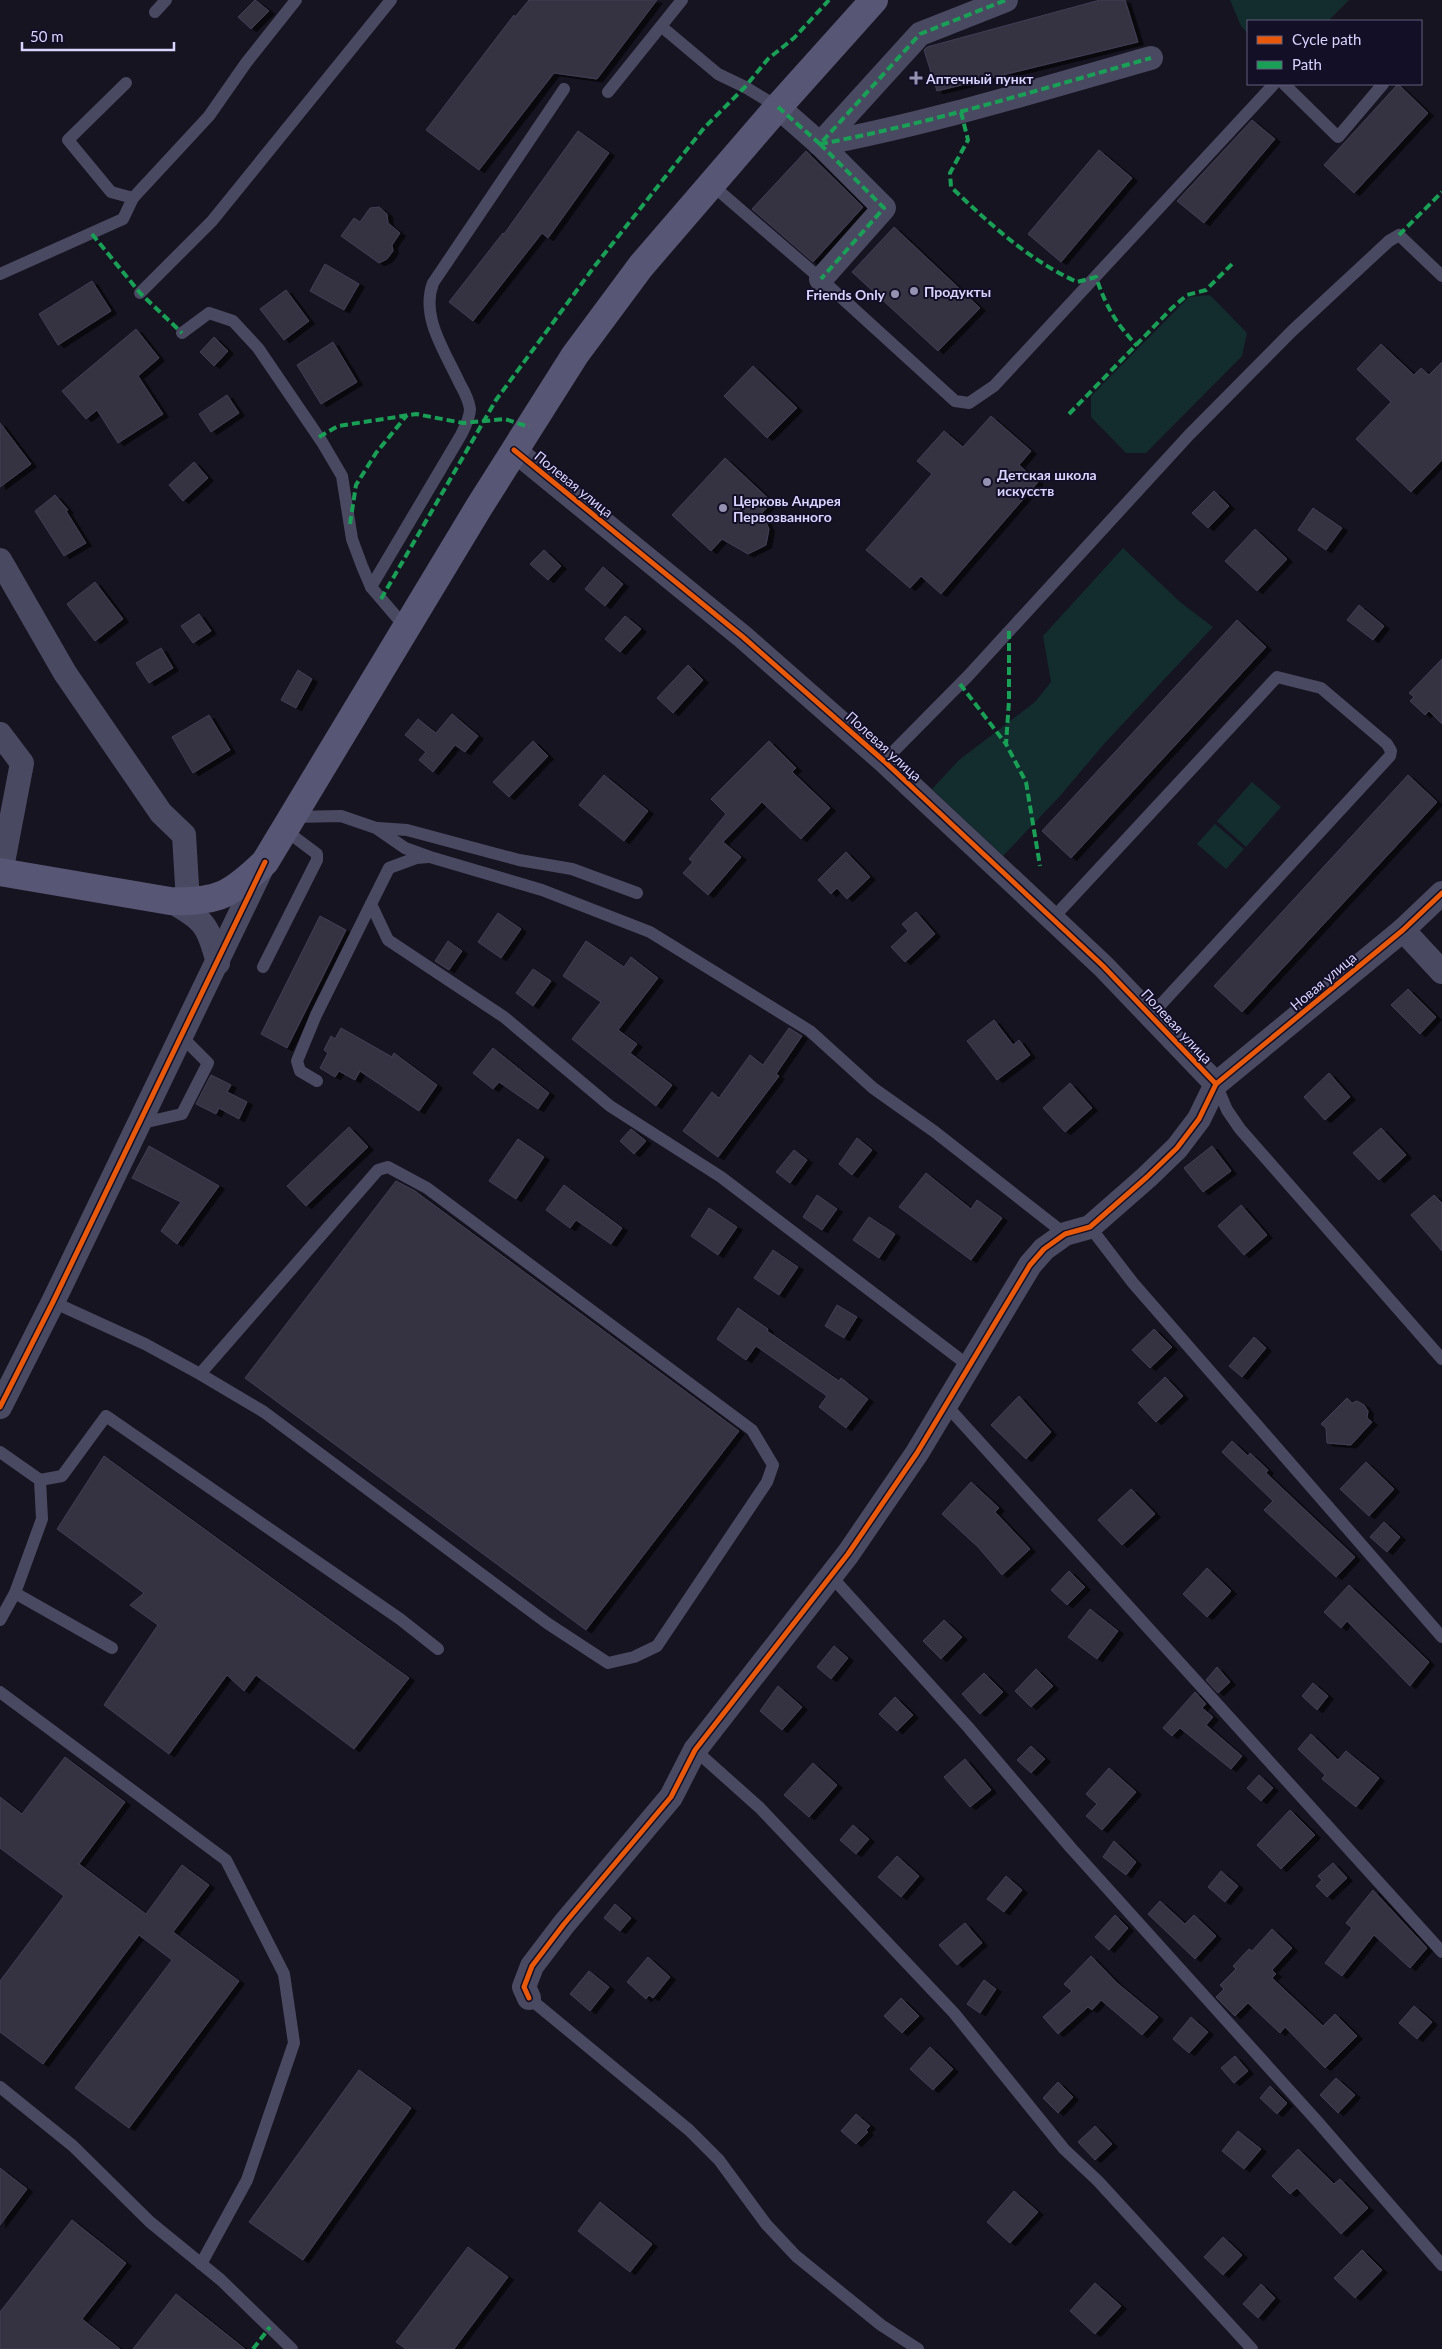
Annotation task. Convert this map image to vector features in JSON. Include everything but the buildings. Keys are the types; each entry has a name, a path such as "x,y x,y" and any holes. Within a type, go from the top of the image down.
{"main road":[{"path":"1,872 179,901 210,899 237,889 265,862 293,827 406,628 514,450 575,354 635,274 778,106 874,0"}],"street":[{"path":"820,144 920,34 1006,0"},
{"path":"820,144 881,133 944,117 1151,58"},
{"path":"778,106 820,144 884,208 821,279"},
{"name":"Полевая улица","path":"514,450 743,637 884,761 1053,918 1152,1014 1216,1084"},
{"path":"0,560 65,673 161,812 184,835 179,901 207,927 218,963"},
{"path":"0,734 22,763 1,872"},
{"path":"0,1407 218,963 265,862"},
{"name":"Новая улица","path":"1216,1084 1403,930 1442,893"},
{"path":"1403,930 1442,972"},
{"path":"529,1998 524,1986 532,1966 564,1924 671,1797 695,1750 848,1554 917,1453 1030,1265 1044,1249 1066,1234 1090,1227 1177,1148 1199,1119 1216,1084"}],"lane":[{"path":"155,12 166,0"},
{"path":"0,274 123,219 132,198 209,116 246,62 296,0"},
{"path":"140,293 212,221 391,0"},
{"path":"608,92 682,0"},
{"path":"662,27 718,74 778,106"},
{"path":"126,83 68,140 111,192 132,198"},
{"path":"712,185 821,279 955,401 969,403 994,386 1273,85"},
{"path":"1285,85 1338,136 1382,85"},
{"path":"371,587 461,435 470,409 466,395 429,314 428,296 432,283 564,89"},
{"path":"884,761 968,676 1189,435 1292,331 1389,242 1399,236 1442,276"},
{"path":"182,333 209,313 233,322 258,348 319,437 342,476 352,539 371,587 406,628"},
{"path":"1053,918 1277,677 1321,688 1387,744 1391,751 1390,756 1152,1014"},
{"path":"264,967 317,860 316,854 293,827 342,816 376,828 406,848 430,857 542,890 650,932 810,1031 873,1088 935,1132 1066,1234"},
{"path":"376,828 407,830 519,860 572,869 637,893"},
{"path":"317,1081 300,1071 297,1061 316,1015 388,868 416,858 430,857"},
{"path":"371,904 388,940 504,1017 610,1106 721,1177 969,1366"},
{"path":"138,1124 182,1114 208,1063 181,1036"},
{"path":"1216,1084 1227,1110 1240,1129 1442,1359"},
{"path":"53,1302 145,1344 264,1412 547,1624 608,1663 634,1657 657,1646 767,1482 773,1465 752,1430 427,1188 388,1167 378,1170 200,1374"},
{"path":"1090,1227 1133,1282 1442,1638"},
{"path":"946,1405 1442,1952"},
{"path":"0,1452 40,1480 62,1476 106,1416 400,1620 438,1649"},
{"path":"0,1620 15,1593 42,1519 40,1480"},
{"path":"830,1575 968,1727 1071,1848 1317,2121 1442,2265"},
{"path":"15,1593 112,1648"},
{"path":"0,1692 226,1860 284,1974 294,2043 247,2180 201,2264"},
{"path":"695,1750 760,1808 948,2006 1064,2149 1098,2181 1252,2349"},
{"path":"529,1998 690,2130 719,2160 766,2224 796,2256 881,2324 918,2349"},
{"path":"0,2087 72,2146 150,2222 201,2264 292,2349"}],"green space":[{"path":"1230,0 1349,0 1329,20 1247,20 1247,33 1241,26"},
{"path":"1210,295 1247,333 1242,356 1146,453 1126,453 1091,417 1091,396 1189,297"},
{"path":"1123,548 1180,602 1213,627 1003,856 932,789 959,760 1035,702 1051,682 1043,636"},
{"path":"1252,782 1281,807 1246,847 1217,821"},
{"path":"1215,824 1244,849 1226,869 1197,844"}],"marked path":[{"path":"381,599 496,400 594,267 704,128 745,87 768,59 794,38 829,0"},
{"path":"778,107 820,144 920,34 1006,0"},
{"path":"820,144 945,116 1151,58"},
{"path":"961,112 968,140 950,173 951,187 1010,240 1042,263 1077,282 1096,277 1112,314 1137,346"},
{"path":"820,144 884,208 821,279"},
{"path":"1399,235 1442,192"},
{"path":"92,234 140,293 182,333"},
{"path":"1069,414 1172,308 1187,295 1206,290 1233,263"},
{"path":"319,437 338,426 416,414 463,423 505,419 529,427"},
{"path":"350,524 356,485 376,453 407,415"},
{"path":"1009,631 1009,701 1006,744 1026,782 1040,866"},
{"path":"960,684 1006,744"},
{"path":"253,2349 270,2327"}],"cycle path":[{"path":"514,450 743,637 884,761 1103,966 1216,1084"},
{"path":"0,1407 53,1302 265,862"},
{"path":"529,1998 524,1987 532,1966 564,1924 671,1797 695,1750 848,1554 917,1453 1030,1265 1044,1249 1065,1234 1090,1227 1147,1177 1177,1148 1199,1119 1216,1084 1403,930 1442,893"}],"place":[{"name":"Аптечный пункт","path":"916,78"},
{"name":"Продукты","path":"914,291"},
{"name":"Friends Only","path":"895,294"},
{"name":"Детская школа искусств","path":"987,482"},
{"name":"Церковь Андрея Первозванного","path":"723,508"}]}
